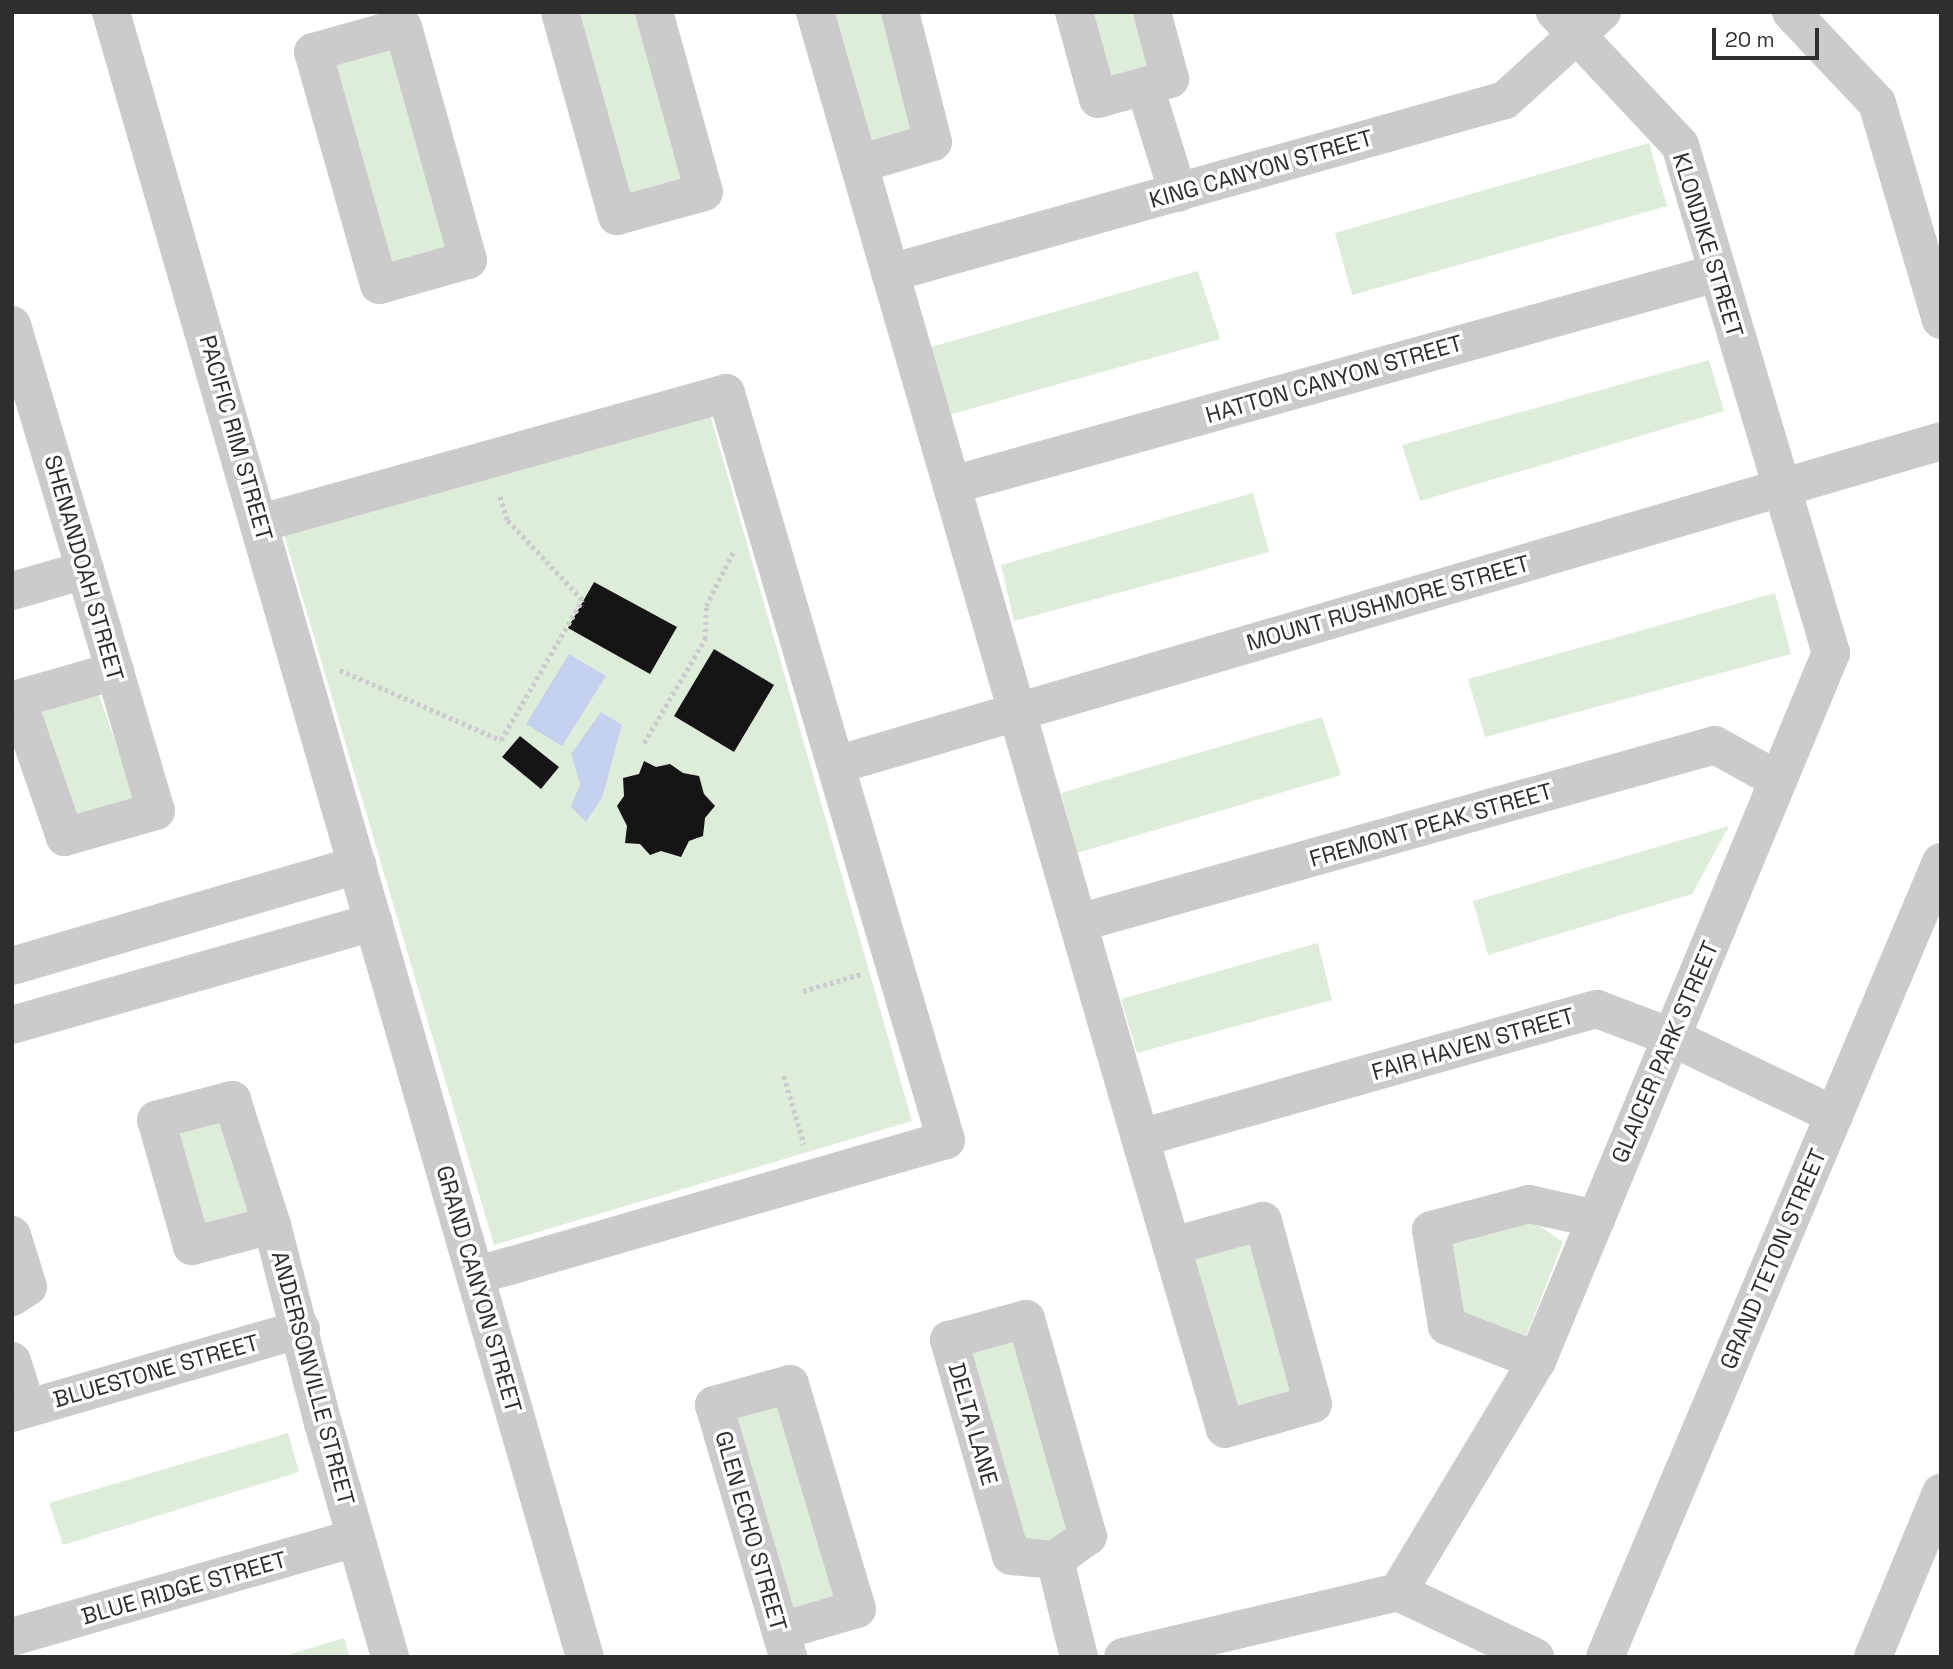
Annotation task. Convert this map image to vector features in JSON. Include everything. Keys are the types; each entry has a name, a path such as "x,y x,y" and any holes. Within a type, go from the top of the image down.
{"street":[{"name":"PACIFIC RIM STREET","path":"111,12 358,865"},
{"path":"560,12 617,216 704,192 654,12"},
{"path":"815,12 951,485 1225,1429 1313,1405 1263,1221 1172,1246"},
{"path":"859,164 933,142 900,12"},
{"path":"1074,12 1096,98 1146,87 1171,76 1152,12"},
{"path":"1791,12 1877,103 1941,320"},
{"name":"KING CANYON STREET","path":"890,273 1505,100 1578,20"},
{"name":"KLONDIKE STREET","path":"1578,20 1680,145 1780,488"},
{"path":"370,23 403,27 468,260 379,285 313,52 370,23"},
{"path":"1146,87 1178,193"},
{"name":"HATTON CANYON STREET","path":"951,485 1717,273"},
{"name":"SHENANDOAH STREET","path":"16,348 85,570 115,671 156,811 65,837 17,699 115,671"},
{"path":"261,523 726,393 947,1140 475,1276"},
{"name":"MOUNT RUSHMORE STREET","path":"836,765 1941,442"},
{"name":"GLAICER PARK STREET","path":"1398,1592 1537,1361 1831,653 1780,488"},
{"path":"12,591 85,570"},
{"name":"FREMONT PEAK STREET","path":"1078,923 1715,746 1778,780"},
{"name":"GRAND TETON STREET","path":"1605,1657 1941,862"},
{"path":"12,966 358,865"},
{"name":"GRAND CANYON STREET","path":"358,865 585,1657"},
{"path":"12,1026 374,922"},
{"name":"FAIR HAVEN STREET","path":"1140,1138 1597,1009 1671,1037 1834,1115"},
{"name":"ANDERSONVILLE STREET","path":"272,1225 192,1246 156,1120 232,1100 272,1225 355,1538 390,1657"},
{"path":"1537,1361 1447,1325 1431,1230 1529,1204 1596,1219"},
{"path":"12,1235 28,1287 12,1297"},
{"name":"DELTA LANE","path":"1026,1319 1088,1536 1055,1560 1011,1556 949,1340 1026,1319"},
{"name":"BLUESTONE STREET","path":"19,1411 300,1329"},
{"path":"12,1361 19,1411"},
{"name":"GLEN ECHO STREET","path":"790,1384 857,1609 784,1644 713,1405 790,1384"},
{"path":"1873,1657 1941,1493"},
{"name":"BLUE RIDGE STREET","path":"12,1637 355,1538"},
{"path":"1055,1560 1079,1657"},
{"path":"1123,1657 1398,1592 1535,1657"}],"path":[{"path":"297,652 501,740 582,600 507,520 488,460"},
{"path":"644,743 705,639 706,606 758,501"},
{"path":"803,991 895,965"},
{"path":"783,1076 814,1179"}],"green space":[{"path":"574,12 638,12 685,180 627,203"},
{"path":"826,12 887,12 921,135 863,150"},
{"path":"1084,12 1140,12 1159,72 1101,90"},
{"path":"396,45 454,248 386,264 332,62"},
{"path":"1649,143 1667,206 1352,295 1335,233"},
{"path":"1198,271 1220,339 945,416 931,347"},
{"path":"1709,360 1724,411 1420,501 1402,445"},
{"path":"710,414 912,1121 494,1245 283,532"},
{"path":"1253,493 1269,552 1014,621 1001,565"},
{"path":"1775,593 1791,654 1485,737 1468,679"},
{"path":"98,692 136,800 68,821 38,711"},
{"path":"1322,717 1341,775 1077,853 1061,793"},
{"path":"1729,826 1692,894 1488,955 1473,901"},
{"path":"1318,943 1332,1000 1137,1053 1121,999"},
{"path":"227,1106 267,1221 198,1240 162,1124"},
{"path":"1532,1221 1563,1242 1525,1339 1458,1318 1446,1237"},
{"path":"1258,1238 1299,1393 1229,1412 1186,1258"},
{"path":"1022,1326 1081,1530 1052,1553 1015,1550 960,1346"},
{"path":"786,1392 846,1607 783,1623 720,1409"},
{"path":"288,1433 299,1472 63,1545 49,1503"},
{"path":"344,1638 350,1657 281,1657"}],"water":[{"path":"569,654 606,676 562,746 526,724"},
{"path":"601,712 622,725 602,798 586,822 571,807 580,784 571,754"}],"building":[{"path":"594,582 677,627 650,674 568,628"},
{"path":"714,649 774,685 734,752 674,716"},
{"path":"520,736 559,767 541,789 502,757"},
{"path":"644,761 656,767 670,764 683,773 699,776 704,794 715,806 705,818 703,836 689,841 681,857 661,851 650,855 640,844 625,843 627,826 617,806 624,796 623,778 639,774"}]}
